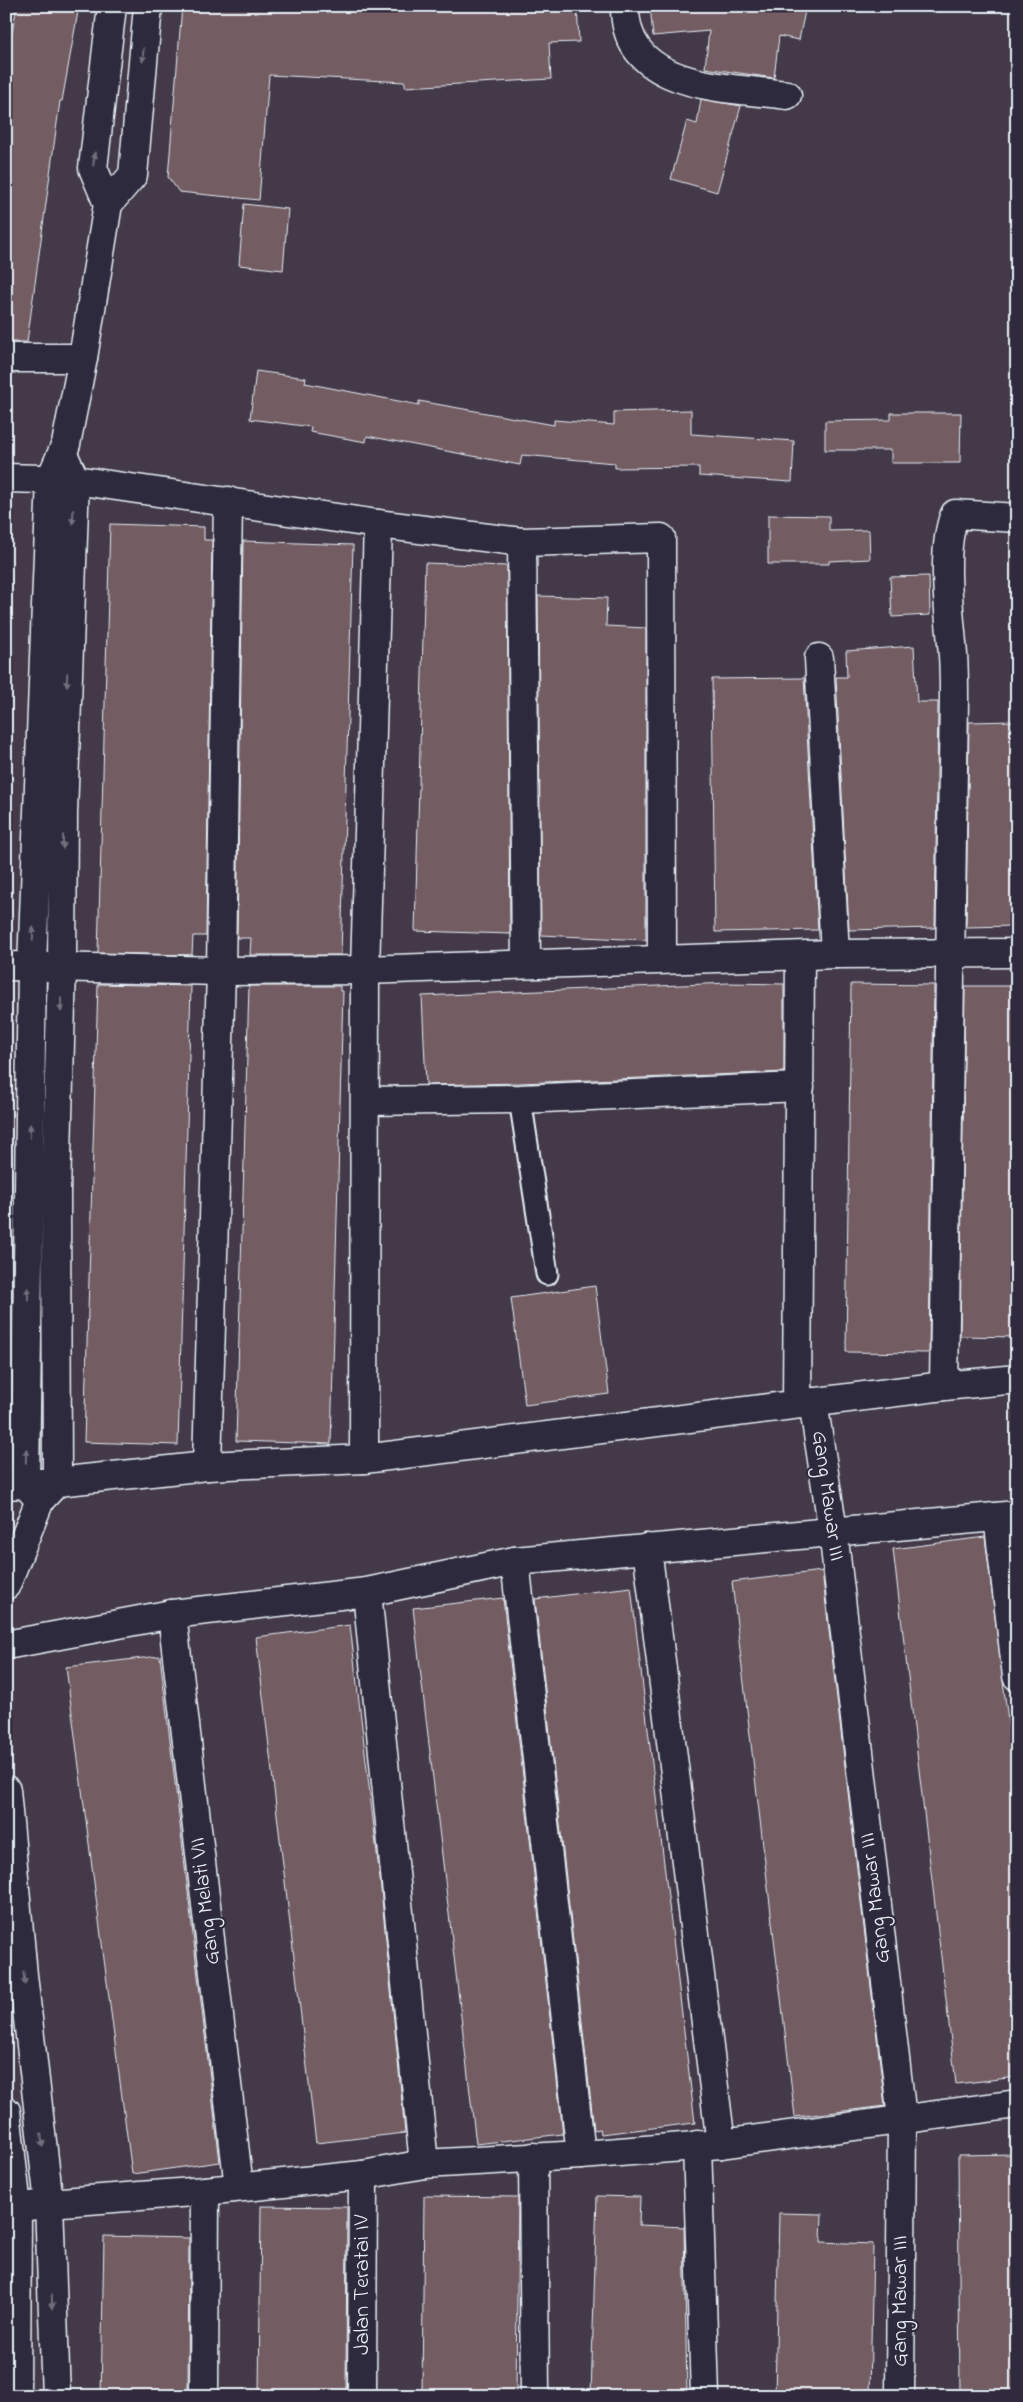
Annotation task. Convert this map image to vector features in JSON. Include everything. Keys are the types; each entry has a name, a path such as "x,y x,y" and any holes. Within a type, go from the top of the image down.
{"street":[{"path":"108,204 93,168 112,6"},
{"path":"6,1585 33,1492 56,1192 62,966 64,449 83,358 108,204 132,174 148,6"},
{"path":"625,6 625,15 633,40 646,62 661,71 694,83 787,95"},
{"path":"6,358 83,358"},
{"path":"6,478 63,479 228,501 378,524 522,542 661,538 662,959"},
{"path":"33,1492 19,966 63,479"},
{"path":"207,1466 221,971 228,501"},
{"path":"944,1386 954,698 954,658 948,598 948,530 954,514 1017,518"},
{"path":"364,1459 365,970 378,524"},
{"path":"522,542 526,964"},
{"path":"819,658 835,954"},
{"path":"19,966 221,971 365,970 835,954 1017,953"},
{"name":"Gang Mawar III","path":"800,956 805,1403 833,1531 902,2118 900,2396"},
{"path":"366,1101 520,1099 800,1087"},
{"path":"33,1492 207,1466 364,1459 805,1403 1017,1379"},
{"path":"6,1645 172,1614 367,1592 515,1561 1007,1516 1017,1676"},
{"path":"647,1548 709,2145 705,2396"},
{"path":"515,1561 581,2155"},
{"path":"367,1592 424,2164"},
{"name":"Gang Melati VII","path":"172,1614 239,2187"},
{"path":"6,1790 23,1974 49,2203 56,2396"},
{"path":"17,2208 49,2203 205,2191 363,2175 424,2164 709,2145 1017,2104"},
{"path":"6,2111 8,2144 17,2208 16,2396"},
{"path":"533,2157 535,2396"},
{"name":"Jalan Teratai IV","path":"362,2396 363,2175"},
{"path":"204,2396 205,2191"}],"lane":[{"path":"520,1099 547,1274"}],"building":[{"path":"17,6 79,6 62,101 60,101 27,342 6,342 6,64"},
{"path":"182,6 577,6 579,42 549,43 551,79 405,87 405,82 269,75 259,200 179,192 168,177"},
{"path":"650,6 806,6 799,40 779,36 774,78 705,68 709,31 653,36"},
{"path":"701,99 741,106 717,192 671,179 687,121 697,124"},
{"path":"244,204 288,209 283,270 239,265"},
{"path":"256,371 306,378 305,383 419,405 419,401 554,425 554,420 614,425 614,412 691,410 691,434 794,441 792,482 699,476 699,467 615,468 615,463 522,455 520,465 367,436 366,442 310,432 311,427 250,419"},
{"path":"891,413 961,413 960,463 891,463 891,450 825,450 825,421 891,420"},
{"path":"768,515 829,516 829,531 869,530 870,559 829,561 829,564 768,564"},
{"path":"110,524 204,527 204,540 212,540 206,936 193,936 192,955 98,953"},
{"path":"243,541 353,545 341,955 250,955 251,938 237,938"},
{"path":"425,563 507,566 510,934 415,931"},
{"path":"929,576 930,615 892,617 890,577"},
{"path":"538,596 607,598 606,626 646,628 646,940 541,935"},
{"path":"914,646 917,702 938,702 935,928 849,930 836,677 847,677 846,651"},
{"path":"804,678 818,930 715,932 712,679"},
{"path":"1016,721 1016,926 966,927 969,722"},
{"path":"729,983 784,984 784,1072 426,1085 422,996"},
{"path":"98,984 191,986 178,1445 84,1442"},
{"path":"851,984 934,985 929,1353 846,1352"},
{"path":"249,986 340,986 340,991 343,991 331,1444 236,1441"},
{"path":"965,986 1017,986 1017,1337 960,1336"},
{"path":"595,1286 609,1394 525,1405 511,1298"},
{"path":"985,1537 1017,1793 1017,2077 956,2084 893,1549"},
{"path":"822,1571 885,2106 795,2117 732,1582"},
{"path":"631,1587 695,2123 601,2134 600,2129 594,2130 535,1599"},
{"path":"503,1598 563,2134 476,2144 413,1608"},
{"path":"350,1625 380,1879 405,2133 316,2143 256,1637"},
{"path":"160,1656 220,2162 132,2174 66,1667"},
{"path":"1017,2154 1017,2396 960,2396 958,2155"},
{"path":"424,2196 518,2197 516,2396 422,2396"},
{"path":"597,2196 640,2197 639,2225 684,2227 687,2396 591,2396"},
{"path":"261,2206 347,2207 346,2396 259,2396"},
{"path":"779,2213 822,2214 821,2242 873,2244 870,2396 775,2396"},
{"path":"104,2236 189,2238 188,2396 101,2396"}]}
